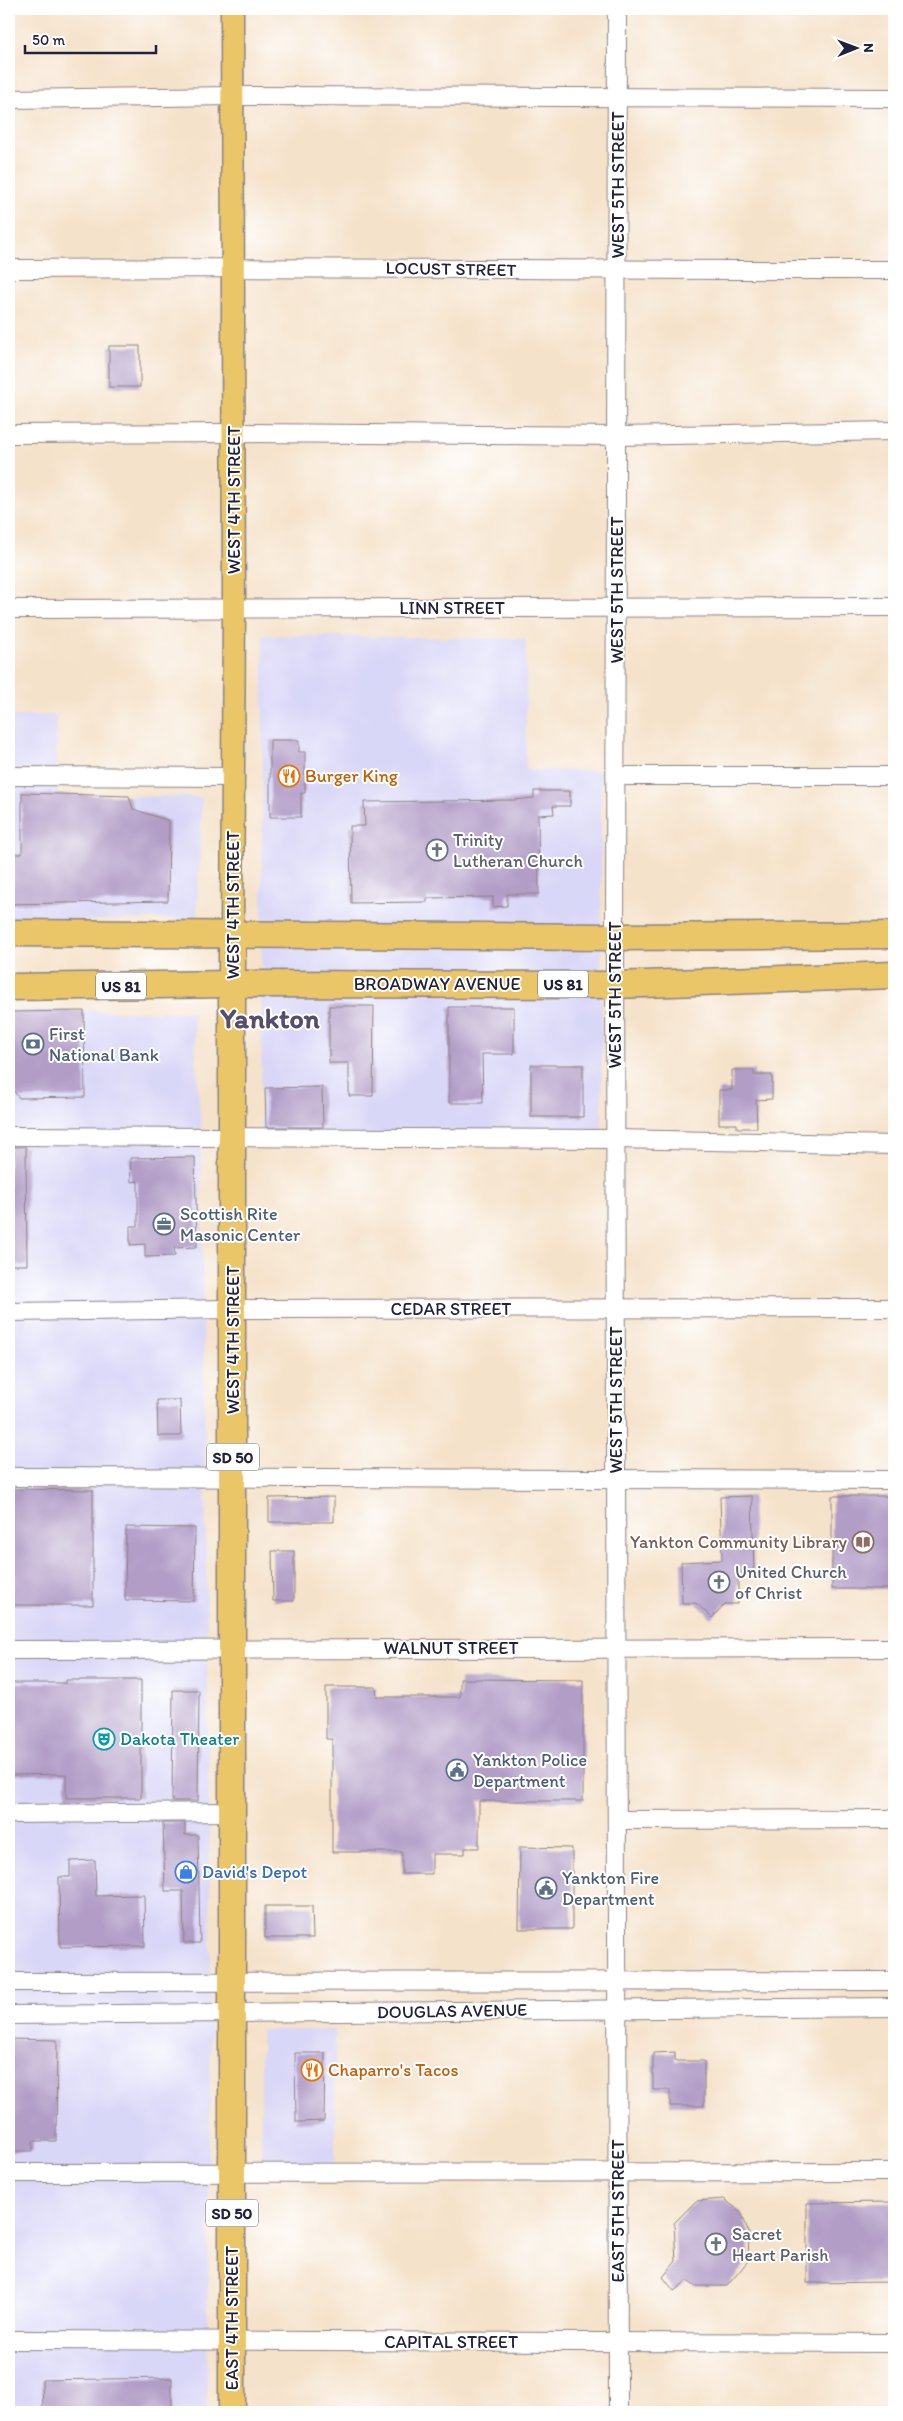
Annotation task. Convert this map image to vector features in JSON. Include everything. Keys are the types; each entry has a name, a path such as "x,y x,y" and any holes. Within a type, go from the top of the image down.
{"highway":[{"path":"9,933 615,937 894,935"},
{"name":"WEST 4TH STREET","path":"232,933 233,1982"},
{"name":"BROADWAY AVENUE","path":"9,987 232,984 616,984 894,975"},
{"name":"SD 50","path":"233,1982 233,2013"},
{"name":"EAST 4TH STREET","path":"232,2412 233,2013"}],"main road":[{"name":"WEST 4TH STREET","path":"232,9 234,610 232,933"}],"street":[{"name":"WEST 5TH STREET","path":"617,9 618,436 615,937 617,1982"},
{"path":"9,99 232,96 618,99 894,98"},
{"name":"LOCUST STREET","path":"9,269 232,267 618,271 894,270"},
{"path":"9,434 233,433 618,436 894,431"},
{"name":"LINN STREET","path":"9,609 234,610 894,607"},
{"path":"9,776 234,777"},
{"path":"616,776 894,776"},
{"path":"9,1136 616,1139 894,1145"},
{"name":"CEDAR STREET","path":"9,1312 233,1309 894,1308"},
{"path":"9,1477 894,1480"},
{"name":"WALNUT STREET","path":"9,1650 616,1647 894,1648"},
{"path":"9,1814 233,1812"},
{"path":"617,1820 894,1819"},
{"name":"DOUGLAS AVENUE","path":"9,1982 894,1981"},
{"name":"EAST 5TH STREET","path":"617,1982 618,2412"},
{"name":"DOUGLAS AVENUE","path":"9,2015 894,2007"},
{"path":"9,2173 894,2172"},
{"name":"CAPITAL STREET","path":"9,2340 894,2343"}],"shaded area":[{"path":"263,635 526,639 526,770 601,771 602,1141 261,1141"},
{"path":"56,715 57,795 202,797 197,918 9,922 9,716"},
{"path":"9,1010 193,1012 201,1129 211,1966 207,2412 9,2412"},
{"path":"261,2030 335,2030 335,2163 261,2163"}],"building":[{"path":"109,346 140,346 140,387 109,387"},
{"path":"270,740 299,740 299,752 305,752 305,793 301,793 301,817 270,817"},
{"path":"534,791 570,791 570,806 553,806 554,814 538,815 539,894 507,894 507,906 493,907 493,897 427,898 427,902 351,903 350,826 365,826 364,802 513,800 534,798"},
{"path":"22,793 129,796 133,809 169,821 168,901 9,904 9,854 22,854"},
{"path":"329,1006 374,1006 373,1096 349,1096 349,1063 329,1063"},
{"path":"449,1007 514,1007 514,1054 482,1054 483,1103 449,1103"},
{"path":"84,1011 85,1097 19,1098 13,1090 9,1090 9,1012"},
{"path":"531,1065 583,1065 583,1117 531,1117"},
{"path":"732,1070 754,1070 754,1075 772,1075 772,1099 756,1100 757,1128 737,1128 737,1124 719,1124 719,1090 732,1090"},
{"path":"322,1087 323,1127 266,1127 265,1088"},
{"path":"9,1147 26,1147 27,1265 9,1265"},
{"path":"195,1157 197,1247 174,1248 175,1256 145,1257 145,1244 130,1245 130,1226 138,1226 138,1181 131,1182 130,1158"},
{"path":"157,1400 180,1400 181,1436 158,1436"},
{"path":"9,1489 93,1490 93,1605 9,1605"},
{"path":"752,1496 754,1573 738,1573 738,1604 725,1604 712,1618 696,1603 682,1603 681,1562 722,1560 720,1497"},
{"name":"Yankton Community Library","path":"832,1496 894,1496 894,1589 832,1589"},
{"path":"334,1497 334,1522 269,1522 269,1498"},
{"path":"126,1527 195,1528 194,1601 125,1600"},
{"path":"272,1551 294,1551 294,1601 273,1601"},
{"name":"Yankton Police Department","path":"460,1679 583,1680 583,1801 479,1801 479,1848 465,1848 465,1854 432,1854 432,1874 402,1874 402,1852 332,1852 332,1739 326,1739 326,1687 376,1687 377,1697 460,1697"},
{"name":"Dakota Theater","path":"66,1680 141,1680 141,1798 66,1798 66,1774 9,1775 9,1683 66,1683"},
{"path":"173,1690 199,1690 198,1801 172,1801"},
{"path":"163,1823 185,1823 185,1835 198,1835 200,1943 184,1943 183,1891 165,1891"},
{"name":"Yankton Fire Department","path":"520,1847 572,1848 572,1929 519,1929"},
{"path":"95,1860 96,1896 144,1895 145,1946 60,1947 59,1877 70,1877 70,1861"},
{"path":"265,1906 312,1906 313,1938 265,1938"},
{"path":"9,2039 57,2040 56,2141 33,2141 33,2151 9,2151"},
{"path":"675,2052 675,2061 704,2061 704,2106 670,2106 670,2090 653,2090 653,2053"},
{"path":"295,2053 325,2053 324,2121 296,2122"},
{"path":"724,2199 741,2212 749,2233 748,2261 727,2286 695,2286 687,2281 674,2291 663,2277 676,2261 674,2223 696,2201"},
{"path":"894,2202 894,2243 891,2243 891,2282 807,2283 807,2203"},
{"path":"172,2378 172,2412 43,2412 42,2380"}],"place":[{"name":"Burger King","path":"289,776"},
{"name":"Trinity Lutheran Church","path":"437,850"},
{"name":"First National Bank","path":"33,1044"},
{"name":"Scottish Rite Masonic Center","path":"164,1224"},
{"name":"Yankton Community Library","path":"863,1542"},
{"name":"United Church of Christ","path":"719,1582"},
{"name":"Dakota Theater","path":"104,1739"},
{"name":"Yankton Police Department","path":"457,1770"},
{"name":"David's Depot","path":"186,1872"},
{"name":"Yankton Fire Department","path":"546,1888"},
{"name":"Chaparro's Tacos","path":"312,2070"},
{"name":"Sacret Heart Parish","path":"716,2244"}],"district":[{"name":"Yankton","path":"270,1018"}]}
